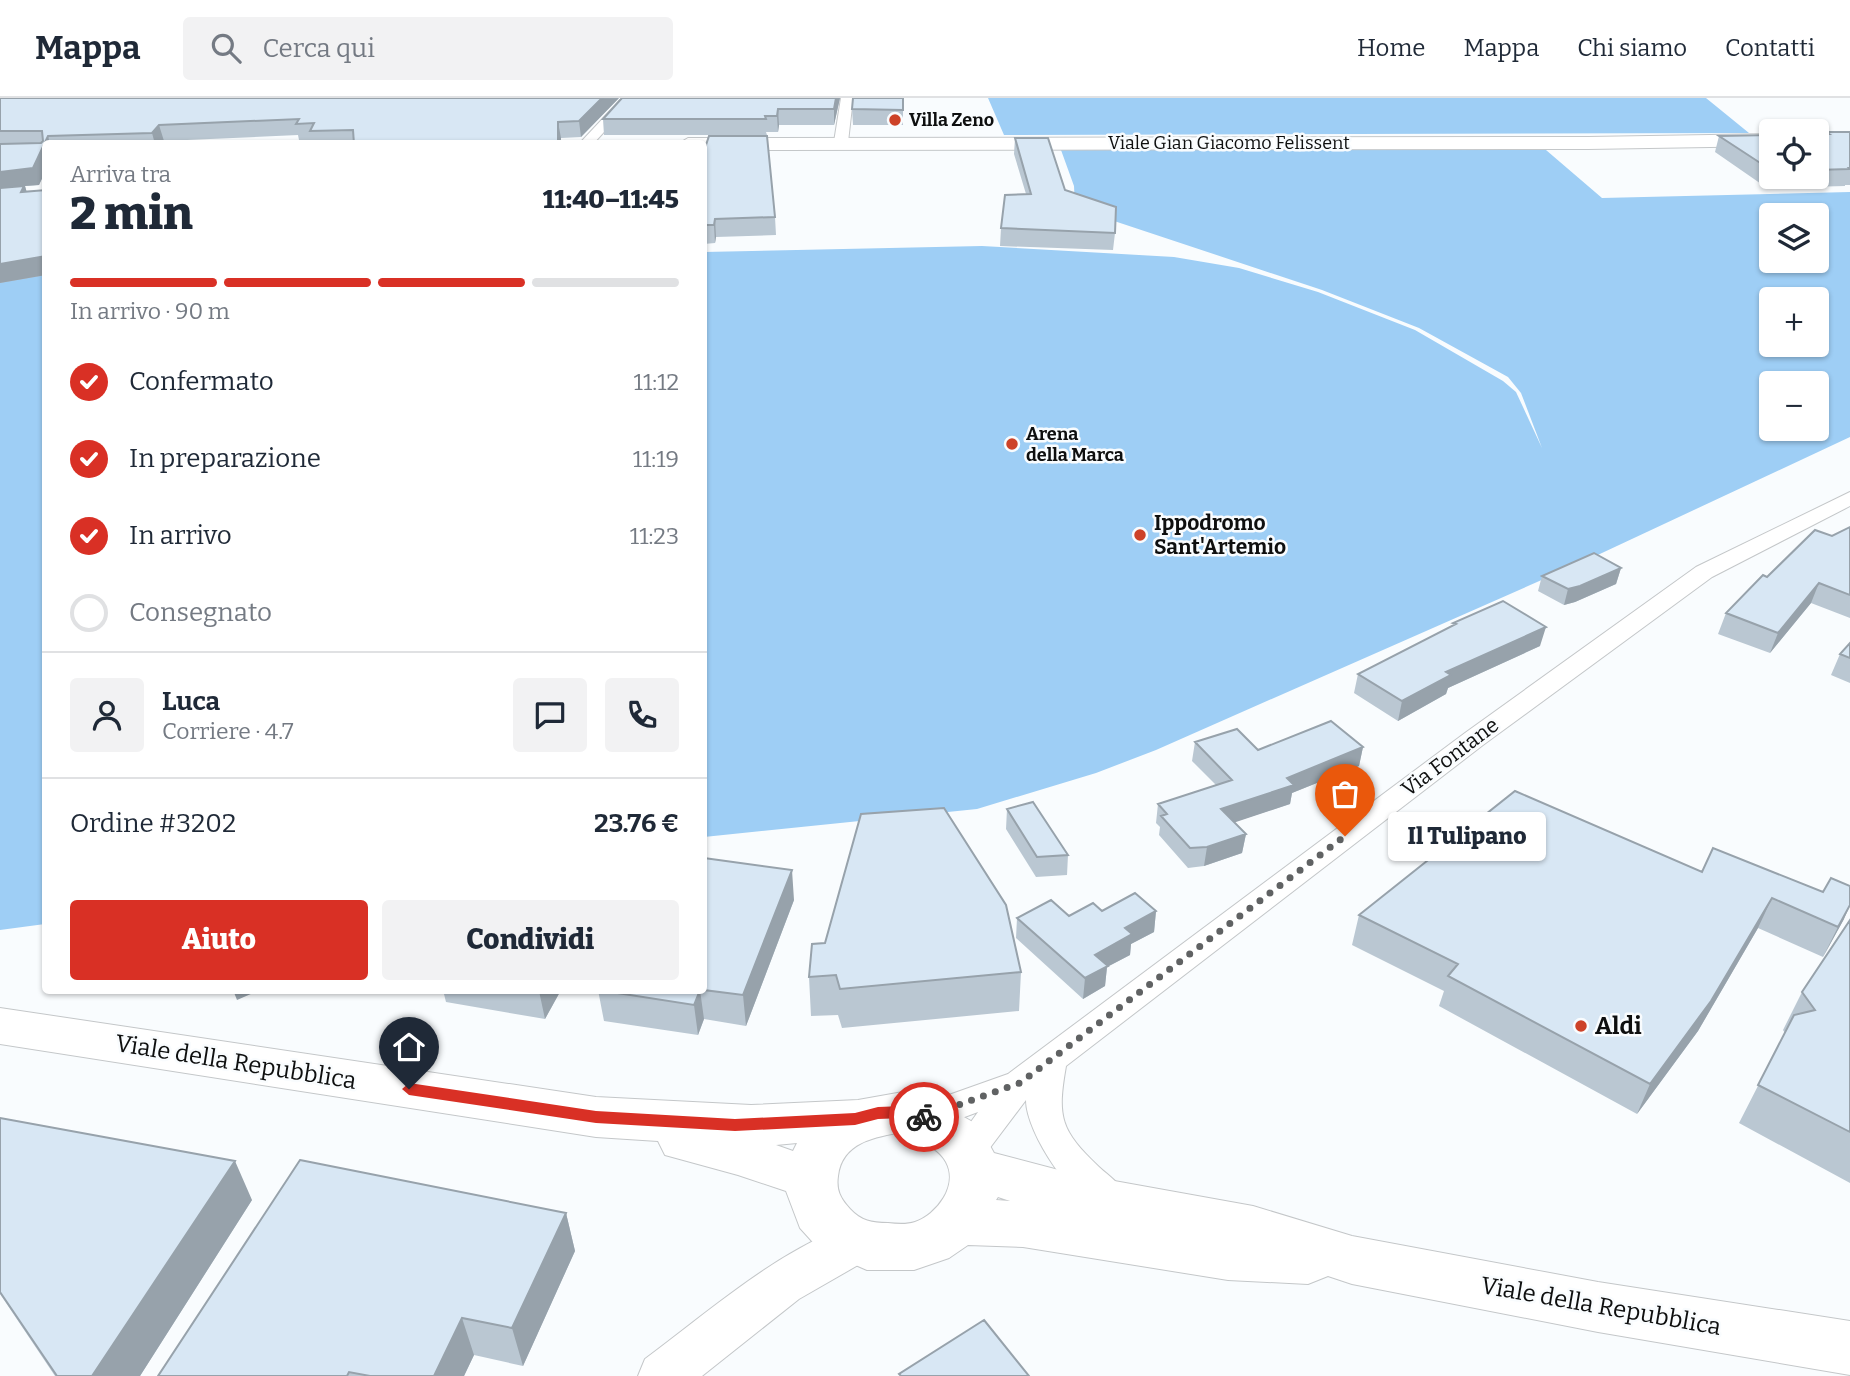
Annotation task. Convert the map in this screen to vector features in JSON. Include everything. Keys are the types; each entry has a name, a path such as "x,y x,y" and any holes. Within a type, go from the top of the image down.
{"main road":[{"name":"Viale Gian Giacomo Felissent","path":"707,144 1759,140"},
{"name":"Viale della Repubblica","path":"0,1026 596,1117 751,1126 855,1119 878,1113 904,1112 928,1117 957,1137 971,1160 974,1188 968,1206 957,1222 938,1237 915,1247 890,1250 740,1154 596,1117"},
{"name":"Viale della Repubblica","path":"829,1213 814,1160 823,1144 837,1130 855,1119"},
{"name":"Viale della Repubblica","path":"971,1160 1070,1195 1253,1228 1352,1260 1598,1307 1850,1348"},
{"name":"Viale della Repubblica","path":"957,1222 1023,1224 1228,1256 1352,1260"}],"street":[{"path":"589,140 629,98"},
{"path":"841,142 847,98"},
{"name":"Via Fontane","path":"1036,1072 1474,739 1704,572 1850,498"},
{"path":"928,1117 1036,1072"},
{"path":"971,1160 1036,1072"},
{"path":"1036,1072 1045,1114 1057,1142 1071,1164 1116,1203"},
{"path":"663,1376 782,1284 829,1213"}],"shaded area":[{"path":"988,98 1706,98 1749,133 1004,135"},
{"name":"Ippodromo Sant'Artemio","path":"1061,150 1546,150 1602,198 1850,192 1850,437 1587,560 1156,750 1096,773 977,809 707,837 707,252 982,246 1174,257 1239,268 1318,292 1415,330 1503,381 1516,392 1542,448 1521,393 1508,377 1419,328 1322,290 1075,208 1074,186"},
{"path":"42,202 42,924 0,930 0,205"}],"building":[{"path":"0,98 602,98 579,121 558,122 558,140 354,140 353,130 310,131 314,123 296,124 299,119 159,125 152,133 48,136 46,140 43,140 42,131 0,131"},
{"path":"622,98 836,98 834,109 778,109 777,116 765,116 766,119 603,119"},
{"path":"853,98 903,98 903,110 852,109"},
{"path":"1829,132 1850,132 1850,169 1829,170"},
{"path":"1759,135 1759,162 1719,136"},
{"path":"709,136 767,136 775,217 715,219 714,225 707,225"},
{"path":"1015,138 1048,138 1065,190 1116,207 1115,233 1001,228 1005,195 1031,194"},
{"path":"41,143 42,149 33,168 0,172 0,144"},
{"path":"24,186 21,192 42,190 42,257 0,264 0,188"},
{"path":"1850,527 1850,595 1819,583 1778,633 1726,613 1763,575 1767,577 1815,530 1832,536"},
{"path":"1594,553 1621,568 1568,589 1542,576"},
{"path":"1503,601 1546,627 1446,672 1451,675 1402,701 1358,674 1456,624 1453,623"},
{"path":"1850,643 1850,658 1840,654"},
{"path":"1331,721 1363,747 1287,778 1294,785 1221,809 1246,834 1207,847 1190,848 1161,816 1167,814 1158,804 1232,780 1195,742 1237,729 1258,750"},
{"path":"1515,791 1702,872 1713,848 1823,892 1831,878 1850,886 1850,905 1838,927 1772,898 1711,1001 1650,1084 1448,976 1458,964 1359,915"},
{"path":"1033,802 1068,855 1037,857 1007,809"},
{"path":"944,808 1006,905 1021,972 840,989 836,975 809,977 812,944 825,943 861,814"},
{"path":"707,858 792,870 743,995 707,990"},
{"path":"1135,893 1156,911 1125,928 1132,934 1095,955 1108,966 1085,978 1017,918 1051,900 1069,916 1093,903 1102,911"},
{"path":"1850,920 1850,1132 1758,1085 1794,1015 1815,1010 1802,992"},
{"path":"624,994 698,994 694,1005"},
{"path":"0,1118 235,1161 92,1376 57,1376 0,1292"},
{"path":"300,1160 566,1213 512,1328 462,1318 434,1376 370,1376 349,1372 347,1376 158,1376"},
{"path":"984,1320 1029,1376 899,1374"}],"way so far":[{"path":"924,1117 1020,1083 1079,1042 1345,836"}],"place":[{"name":"Villa Zeno","path":"895,120"},
{"name":"Arena della Marca","path":"1012,444"},
{"name":"Ippodromo Sant'Artemio","path":"1140,535"},
{"name":"Il Tulipano","path":"1345,836"},
{"name":"Aldi","path":"1581,1026"}],"route":[{"path":"409,1089 596,1117 751,1126 855,1119 878,1113 904,1112 924,1117"}]}
